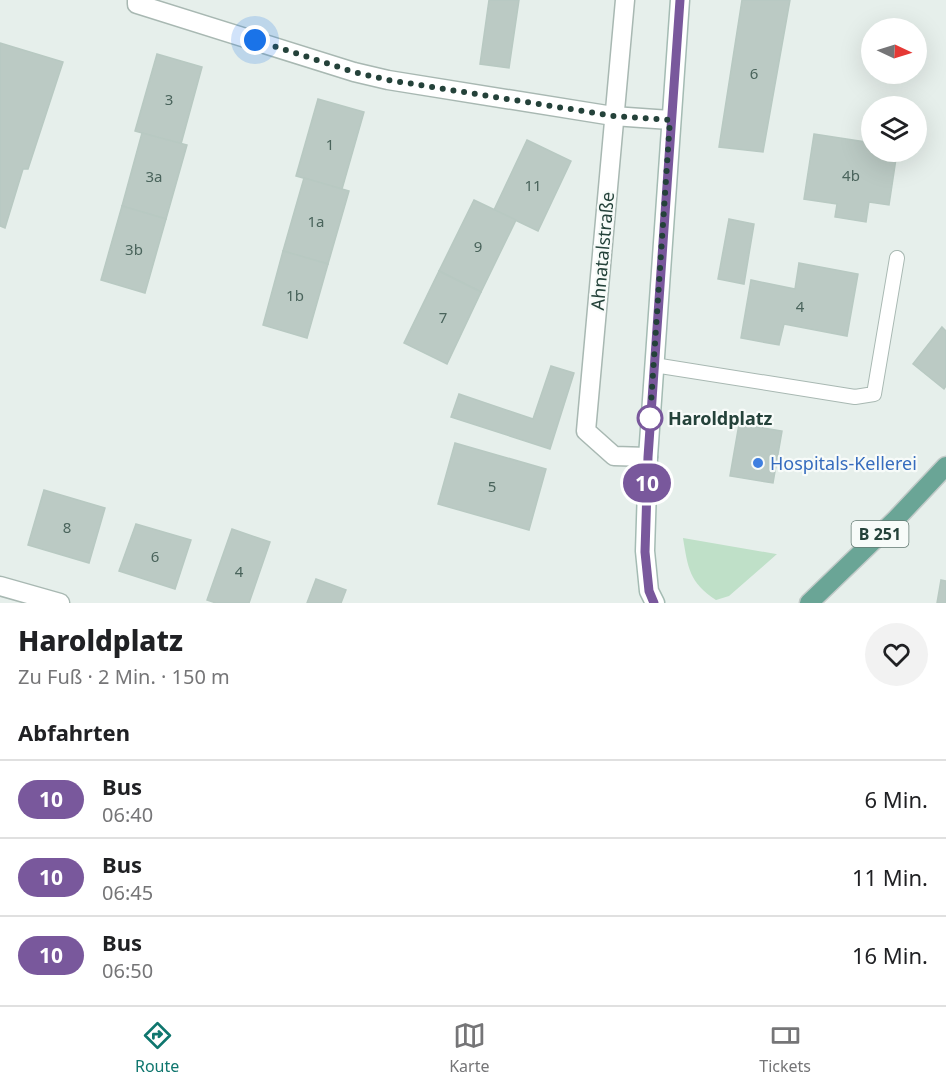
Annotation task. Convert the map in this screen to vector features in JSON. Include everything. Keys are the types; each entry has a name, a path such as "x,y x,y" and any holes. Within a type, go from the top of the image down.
{"main road":[{"name":"B 251","path":"808,603 896,519 946,466"}],"street":[{"name":"Ahnatalstraße","path":"625,0 586,431 614,456 648,457"},
{"path":"655,603 649,591 645,552 648,457 680,0"},
{"path":"134,1 354,72 388,80 614,116 670,120"},
{"path":"0,586 60,603"}],"lane":[{"path":"654,365 855,397 874,394 897,258"}],"green space":[{"path":"683,538 777,554 729,596 716,600 700,587 691,574"}],"building":[{"path":"489,0 519,0 509,68 480,64"},
{"path":"742,0 790,0 763,152 719,147"},
{"path":"0,43 63,62 28,169 23,169 5,228 0,226"},
{"path":"157,54 202,67 181,144 135,131"},
{"path":"318,99 364,112 342,189 296,176"},
{"path":"142,133 187,145 166,219 122,206"},
{"path":"814,134 861,141 861,162 895,162 889,205 869,202 866,222 835,217 837,204 804,199"},
{"path":"527,140 571,161 538,231 494,210"},
{"path":"304,178 349,191 328,264 283,251"},
{"path":"474,200 516,220 481,292 439,271"},
{"path":"122,206 166,219 145,293 101,280"},
{"path":"729,219 754,224 744,284 718,279"},
{"path":"283,251 328,264 307,338 263,325"},
{"path":"799,263 858,274 847,336 784,324 779,345 741,338 751,280 795,289"},
{"path":"439,271 481,292 447,364 404,343"},
{"path":"942,327 946,331 946,386 944,389 913,364"},
{"path":"551,366 574,373 550,449 451,417 459,394 533,419"},
{"path":"739,424 782,431 773,483 730,476"},
{"path":"455,443 546,469 529,530 438,504"},
{"path":"44,490 105,508 89,563 28,545"},
{"path":"136,524 191,540 175,589 119,571"},
{"path":"232,529 270,542 249,603 216,603 207,600"},
{"path":"316,579 346,590 341,603 307,603"},
{"path":"941,580 946,581 946,603 937,603"}],"bus line":[{"name":"10","path":"654,603 649,591 645,552 648,457 680,0"}],"place":[{"name":"Haroldplatz","path":"650,418"},
{"name":"Hospitals-Kellerei","path":"758,463"}],"route":[{"path":"255,40 354,72 388,80 614,116 670,120 650,418"}]}
